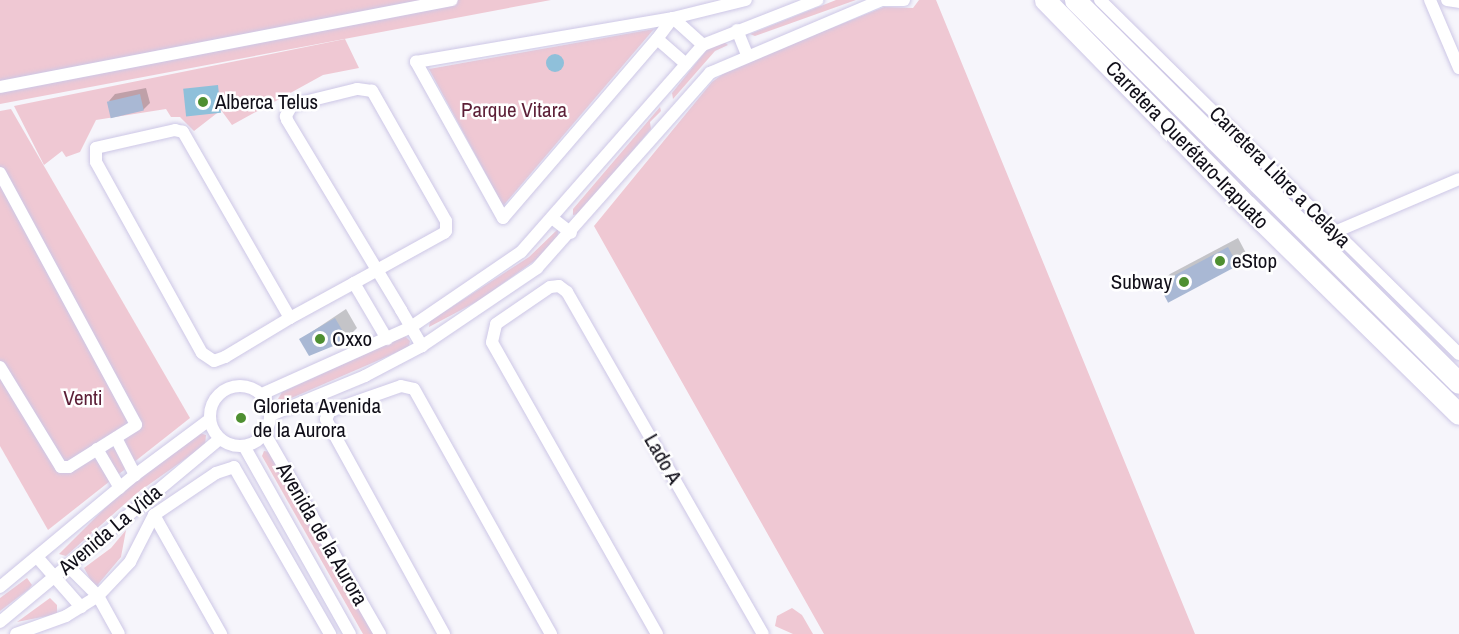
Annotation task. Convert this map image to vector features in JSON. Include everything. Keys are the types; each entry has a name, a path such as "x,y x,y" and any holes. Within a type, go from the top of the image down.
{"highway":[{"name":"Carretera Querétaro-Irapuato","path":"1045,0 1253,213 1459,414"},
{"path":"1075,0 1459,383"}],"street":[{"path":"0,87 452,0"},
{"path":"673,18 503,218 416,62 673,18 746,0"},
{"path":"262,394 411,327 521,252 703,45 817,0"},
{"path":"271,415 365,376 422,346 537,268 571,233 704,78 747,55 882,0 904,0"},
{"name":"Carretera Libre a Celaya","path":"1100,0 1459,354"},
{"path":"1430,0 1459,68"},
{"path":"1447,0 1459,2"},
{"path":"673,18 703,45"},
{"path":"737,30 747,55"},
{"path":"657,39 686,64"},
{"path":"290,318 183,132 175,130 96,148 96,162 205,357 214,361 225,357 290,318 354,283 377,270 444,233 446,221 372,91 357,89 292,105 286,112 287,120 377,270 422,346"},
{"path":"0,173 134,417 134,427 69,466 58,465 0,367"},
{"path":"1316,240 1459,179"},
{"path":"552,218 571,233"},
{"path":"354,283 387,339"},
{"name":"Lado A","path":"657,634 491,335 496,324 550,287 559,286 567,292 764,634"},
{"path":"244,386 262,394 271,415 265,434 244,446 220,439 209,420 212,404 225,389 244,386"},
{"path":"444,634 326,419 330,411 401,386 414,390 551,634"},
{"name":"Avenida La Vida","path":"0,587 135,475 209,420"},
{"name":"Avenida de la Aurora","path":"265,434 380,634"},
{"path":"116,438 135,475"},
{"name":"Avenida La Vida","path":"0,622 220,439"},
{"name":"Avenida de la Aurora","path":"244,446 350,634"},
{"path":"97,449 120,488"},
{"path":"16,634 40,631 98,596 124,570 154,515 226,468 239,470 330,634"},
{"path":"154,515 221,634"},
{"path":"37,557 81,607"},
{"path":"68,566 98,596 118,634"}],"green space":[{"path":"0,0 551,0 0,104"},
{"path":"836,0 856,0 755,36 750,34"},
{"path":"919,0 936,0 1195,634 824,634 594,226 712,82 731,68 884,7 913,8"},
{"name":"Parque Vitara","path":"654,29 503,206 429,69"},
{"path":"345,39 359,68 323,75 232,125 221,110 194,131 180,117 171,117 166,109 96,120 80,152 66,157 62,151 44,165 14,106"},
{"path":"723,41 728,45 715,51 673,99 672,93 709,47"},
{"path":"660,107 661,111 650,122 651,129 579,214 573,215 573,209"},
{"name":"Venti","path":"11,109 190,418 48,530 0,446 0,111"},
{"path":"558,229 558,239 541,256 480,300 429,327 430,321 529,257"},
{"path":"405,336 410,341 409,347 287,400 278,399 282,392"},
{"path":"200,433 206,435 205,445 137,493 66,556 59,554 121,492"},
{"path":"264,451 270,452 375,634 363,634 262,456"},
{"path":"126,530 121,557 95,588 84,568 111,548"},
{"path":"27,578 32,585 29,589 0,611 0,598"},
{"path":"50,598 57,605 57,614 17,622"},
{"path":"792,608 802,615 813,634 793,634 775,626 777,616"}],"water":[{"path":"555,54 561,57 564,63 561,69 555,72 549,69 546,63 549,57"},
{"name":"Alberca Telus","path":"218,85 221,113 186,117 183,89"}],"building":[{"path":"140,94 144,111 111,118 107,102"},
{"path":"1228,247 1238,266 1168,303 1158,284"},
{"path":"335,318 348,340 309,356 299,339"}],"place":[{"name":"Alberca Telus","path":"203,102"},
{"name":"eStop","path":"1220,261"},
{"name":"Subway","path":"1184,282"},
{"name":"Oxxo","path":"320,339"},
{"name":"Glorieta Avenida de la Aurora","path":"241,418"}]}
